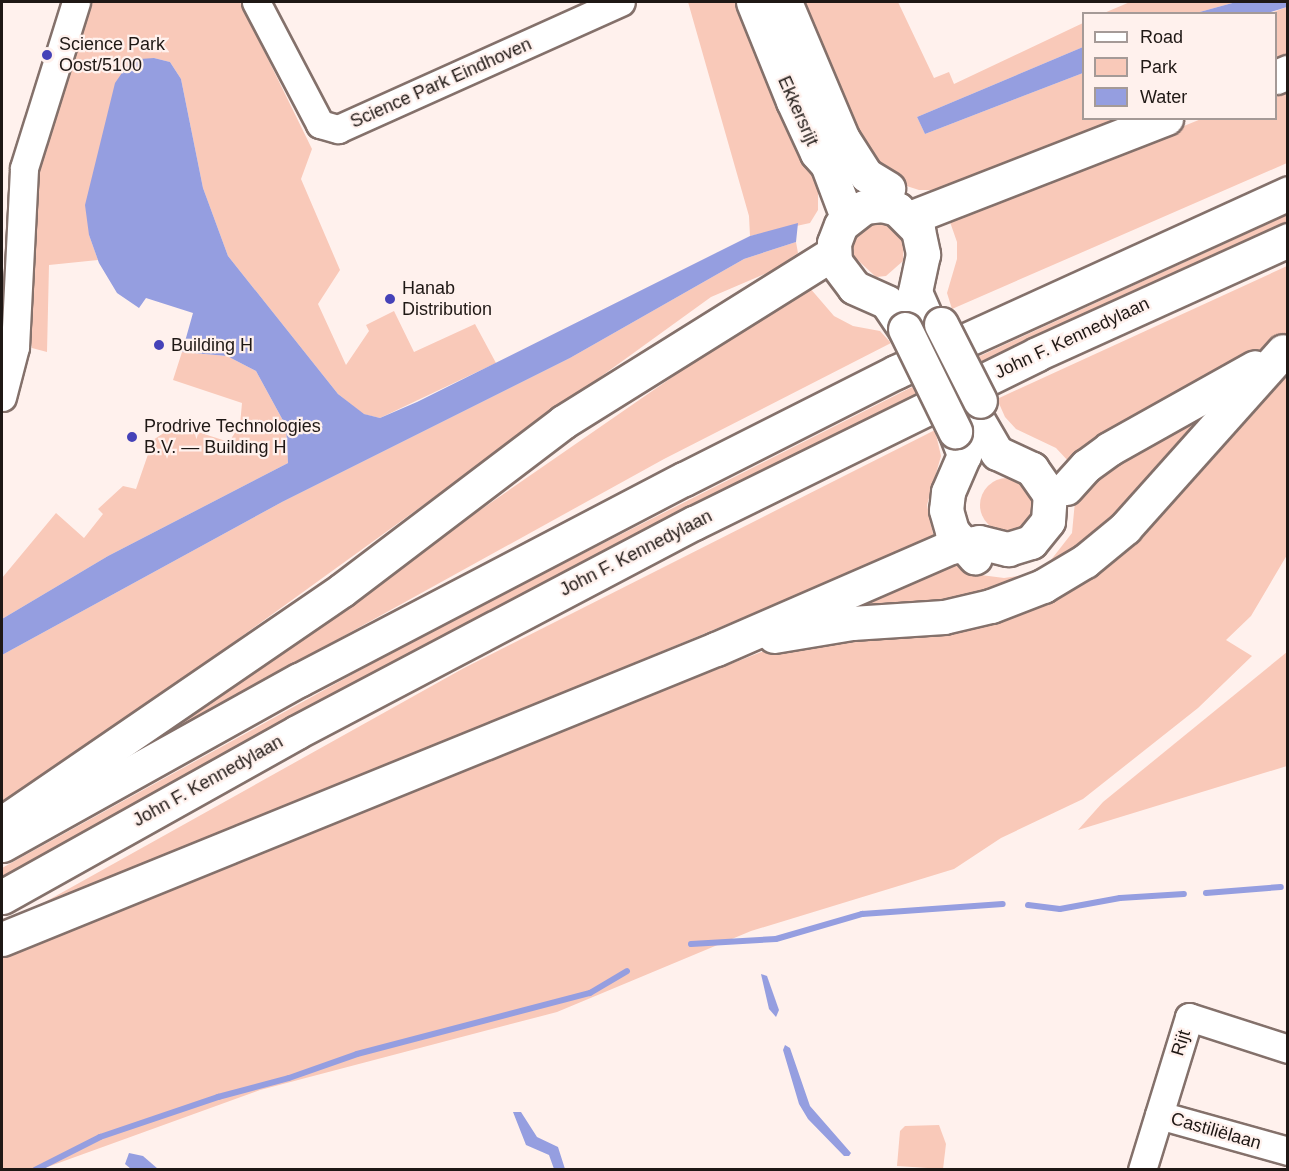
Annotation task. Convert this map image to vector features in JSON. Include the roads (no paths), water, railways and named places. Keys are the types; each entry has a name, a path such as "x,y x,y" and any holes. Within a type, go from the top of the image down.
{"main road":[{"name":"Ekkersrijt","path":"753,2 830,146 866,175 870,204"},
{"name":"Ekkersrijt","path":"785,2 830,146 827,164 870,204"},
{"path":"922,320 847,282 837,269 833,253 836,233 870,204 918,215 1161,120"},
{"path":"2,823 342,590 563,422 777,285 812,251 830,206 830,146"},
{"path":"2,845 299,680 726,458 896,372 1287,193"},
{"path":"2,939 716,649 960,544 979,542 1008,549 1025,544 1042,534 1051,508 1050,495 1040,477 997,453 973,422 922,320 914,287 922,244 918,215"},
{"name":"John F. Kennedylaan","path":"2,897 297,732 694,523 1038,354 1287,240"},
{"path":"777,285 791,282 833,253"},
{"path":"1066,488 1086,466 1109,449 1285,349"},
{"path":"716,649 800,630 944,617 992,606 1043,586 1085,561 1125,528 1285,349"},
{"path":"973,422 1005,440 1033,450 1052,464 1066,488 1066,522 1052,547 1037,559 1024,564 996,565 975,557 960,544 946,510 948,492 964,455 973,422"}],"street":[{"path":"2,397 15,347 24,168 76,2"},
{"name":"Science Park Eindhoven","path":"256,2 320,124 338,129 621,2"},
{"name":"Rijt","path":"1142,1170 1189,1017 1287,1049"},
{"name":"Castiliëlaan","path":"1159,1115 1277,1156"}],"water":[{"path":"1236,2 1287,2 1287,7 1271,12 1200,12"},
{"path":"1082,47 1082,73 925,134 917,117"},
{"path":"154,58 170,62 181,79 203,188 228,256 338,394 364,414 380,418 417,402 750,236 798,223 796,242 744,259 570,358 282,502 2,655 2,619 108,556 288,463 286,426 256,371 227,356 182,352 193,313 146,298 139,308 117,293 99,263 89,235 85,205 115,83 126,67 140,59"},
{"path":"761,974 767,976 779,1010 776,1017 769,1009"},
{"path":"785,1045 790,1048 810,1106 851,1153 849,1156 844,1156 808,1119 799,1104 783,1050"},
{"path":"513,1112 521,1112 537,1137 558,1147 565,1169 554,1169 549,1155 526,1145"},
{"path":"129,1153 143,1156 158,1169 131,1169 125,1164"}],"waterway":[{"path":"1206,893 1281,887"},
{"path":"1028,905 1060,909 1120,898 1184,894"},
{"path":"691,944 776,939 862,914 1003,904"},
{"path":"35,1170 100,1137 218,1097 289,1078 357,1054 590,993 627,971"}],"place":[{"name":"Science Park Oost/5100","path":"47,55"},
{"name":"Hanab Distribution","path":"390,299"},
{"name":"Building H","path":"159,345"},
{"name":"Prodrive Technologies B.V. — Building H","path":"132,437"}]}
